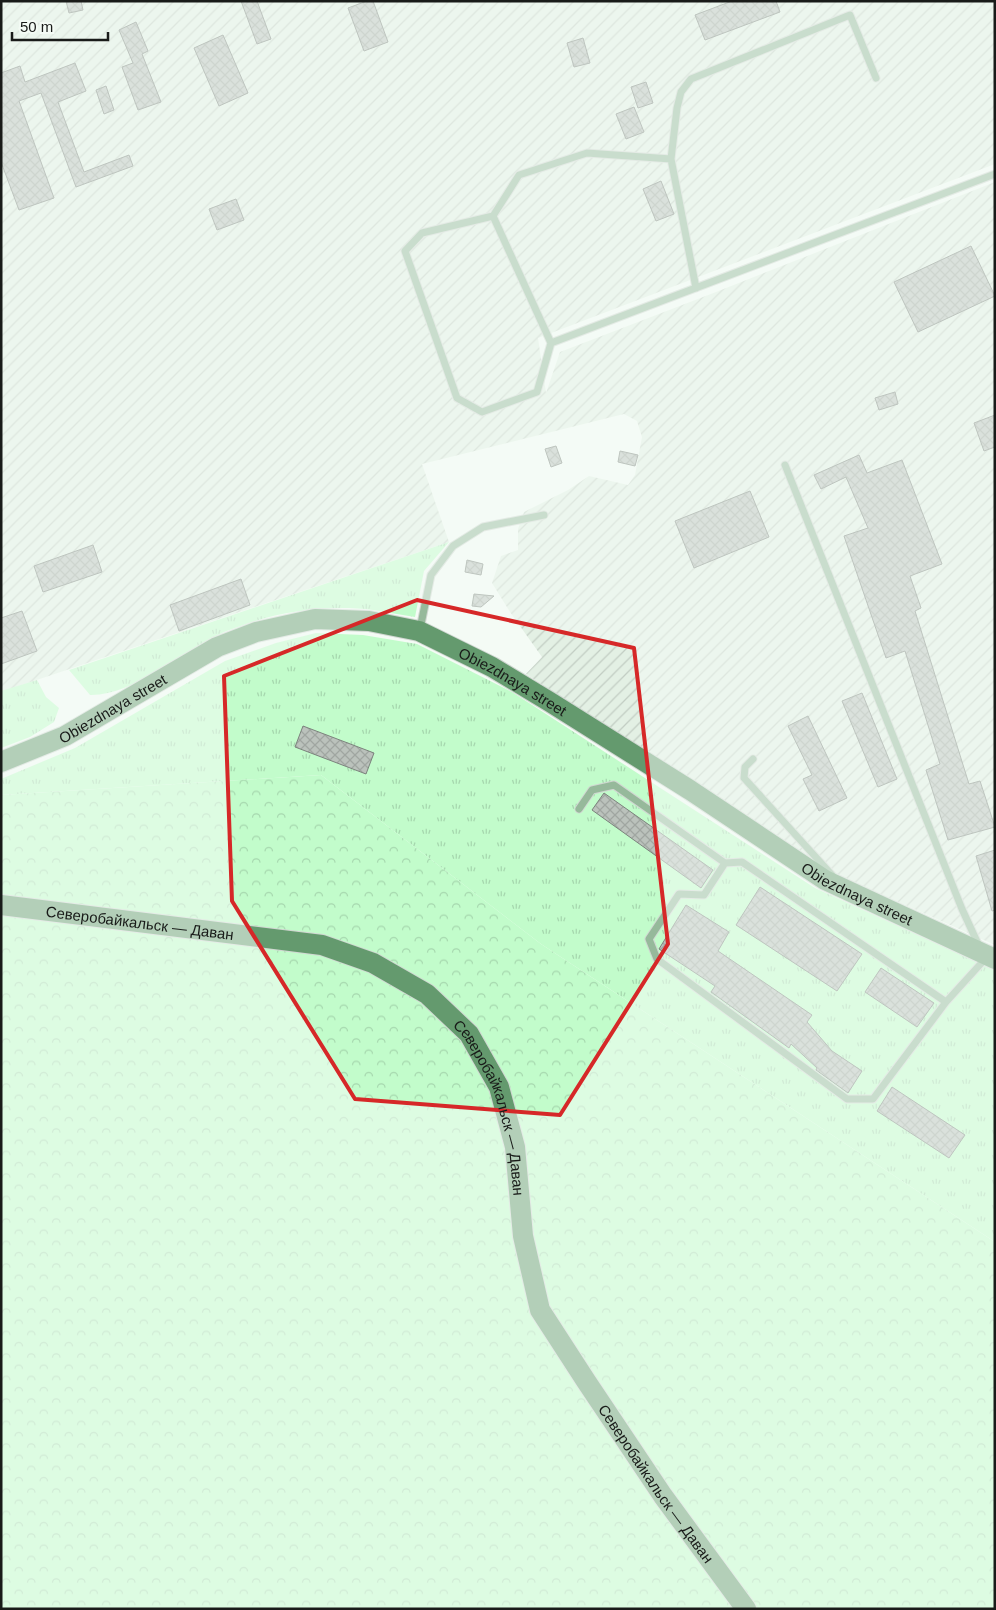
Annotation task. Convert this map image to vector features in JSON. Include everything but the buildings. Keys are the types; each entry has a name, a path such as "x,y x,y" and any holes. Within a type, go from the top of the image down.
{"main road":[{"name":"Obiezdnaya street","path":"1,762 65,736 217,647 256,632 315,619 369,621 419,631 492,667 690,790 825,880 989,956"},
{"name":"Северобайкальск — Даван","path":"1,904 322,945 374,963 427,994 469,1034 499,1087 515,1147 523,1236 540,1310 663,1496 746,1609"}],"lane":[{"path":"696,288 671,159 677,108 681,92 691,79 850,15 876,78"},
{"path":"493,216 551,343 537,392 482,412 457,398 405,251 422,233 493,216 519,175 536,169 587,153 671,159"},
{"path":"551,343 995,174"},
{"path":"725,864 704,895 679,894 648,939 657,959 847,1099 873,1099 946,1002 989,956 958,900 786,465"},
{"path":"419,631 431,575 453,546 483,527 544,515"},
{"path":"753,759 745,767 744,778 844,889"},
{"path":"579,809 592,790 614,785 725,864 742,862 946,1002"}],"highlighted area":[{"path":"417,600 634,648 668,944 560,1115 355,1099 232,901 224,676"}],"shaded area":[{"path":"1,1 995,1 995,164 538,338 546,393 560,352 995,182 995,945 831,872 526,674 542,657 492,583 501,556 518,550 518,529 524,512 568,490 589,476 628,485 635,475 642,437 637,421 624,414 422,464 449,542 1,692"}],"green space":[{"path":"449,542 424,571 415,617 373,610 342,608 326,608 279,615 224,632 141,681 107,693 90,695 69,670"},
{"path":"316,633 363,635 417,644 512,692 815,888 995,970 995,1242 541,944 321,775 1,795 1,779 75,748 225,661 276,643"},
{"path":"37,680 46,697 59,708 54,722 30,737 1,748 1,691"},
{"path":"321,775 541,944 995,1242 995,1609 1,1609 1,795"}]}
